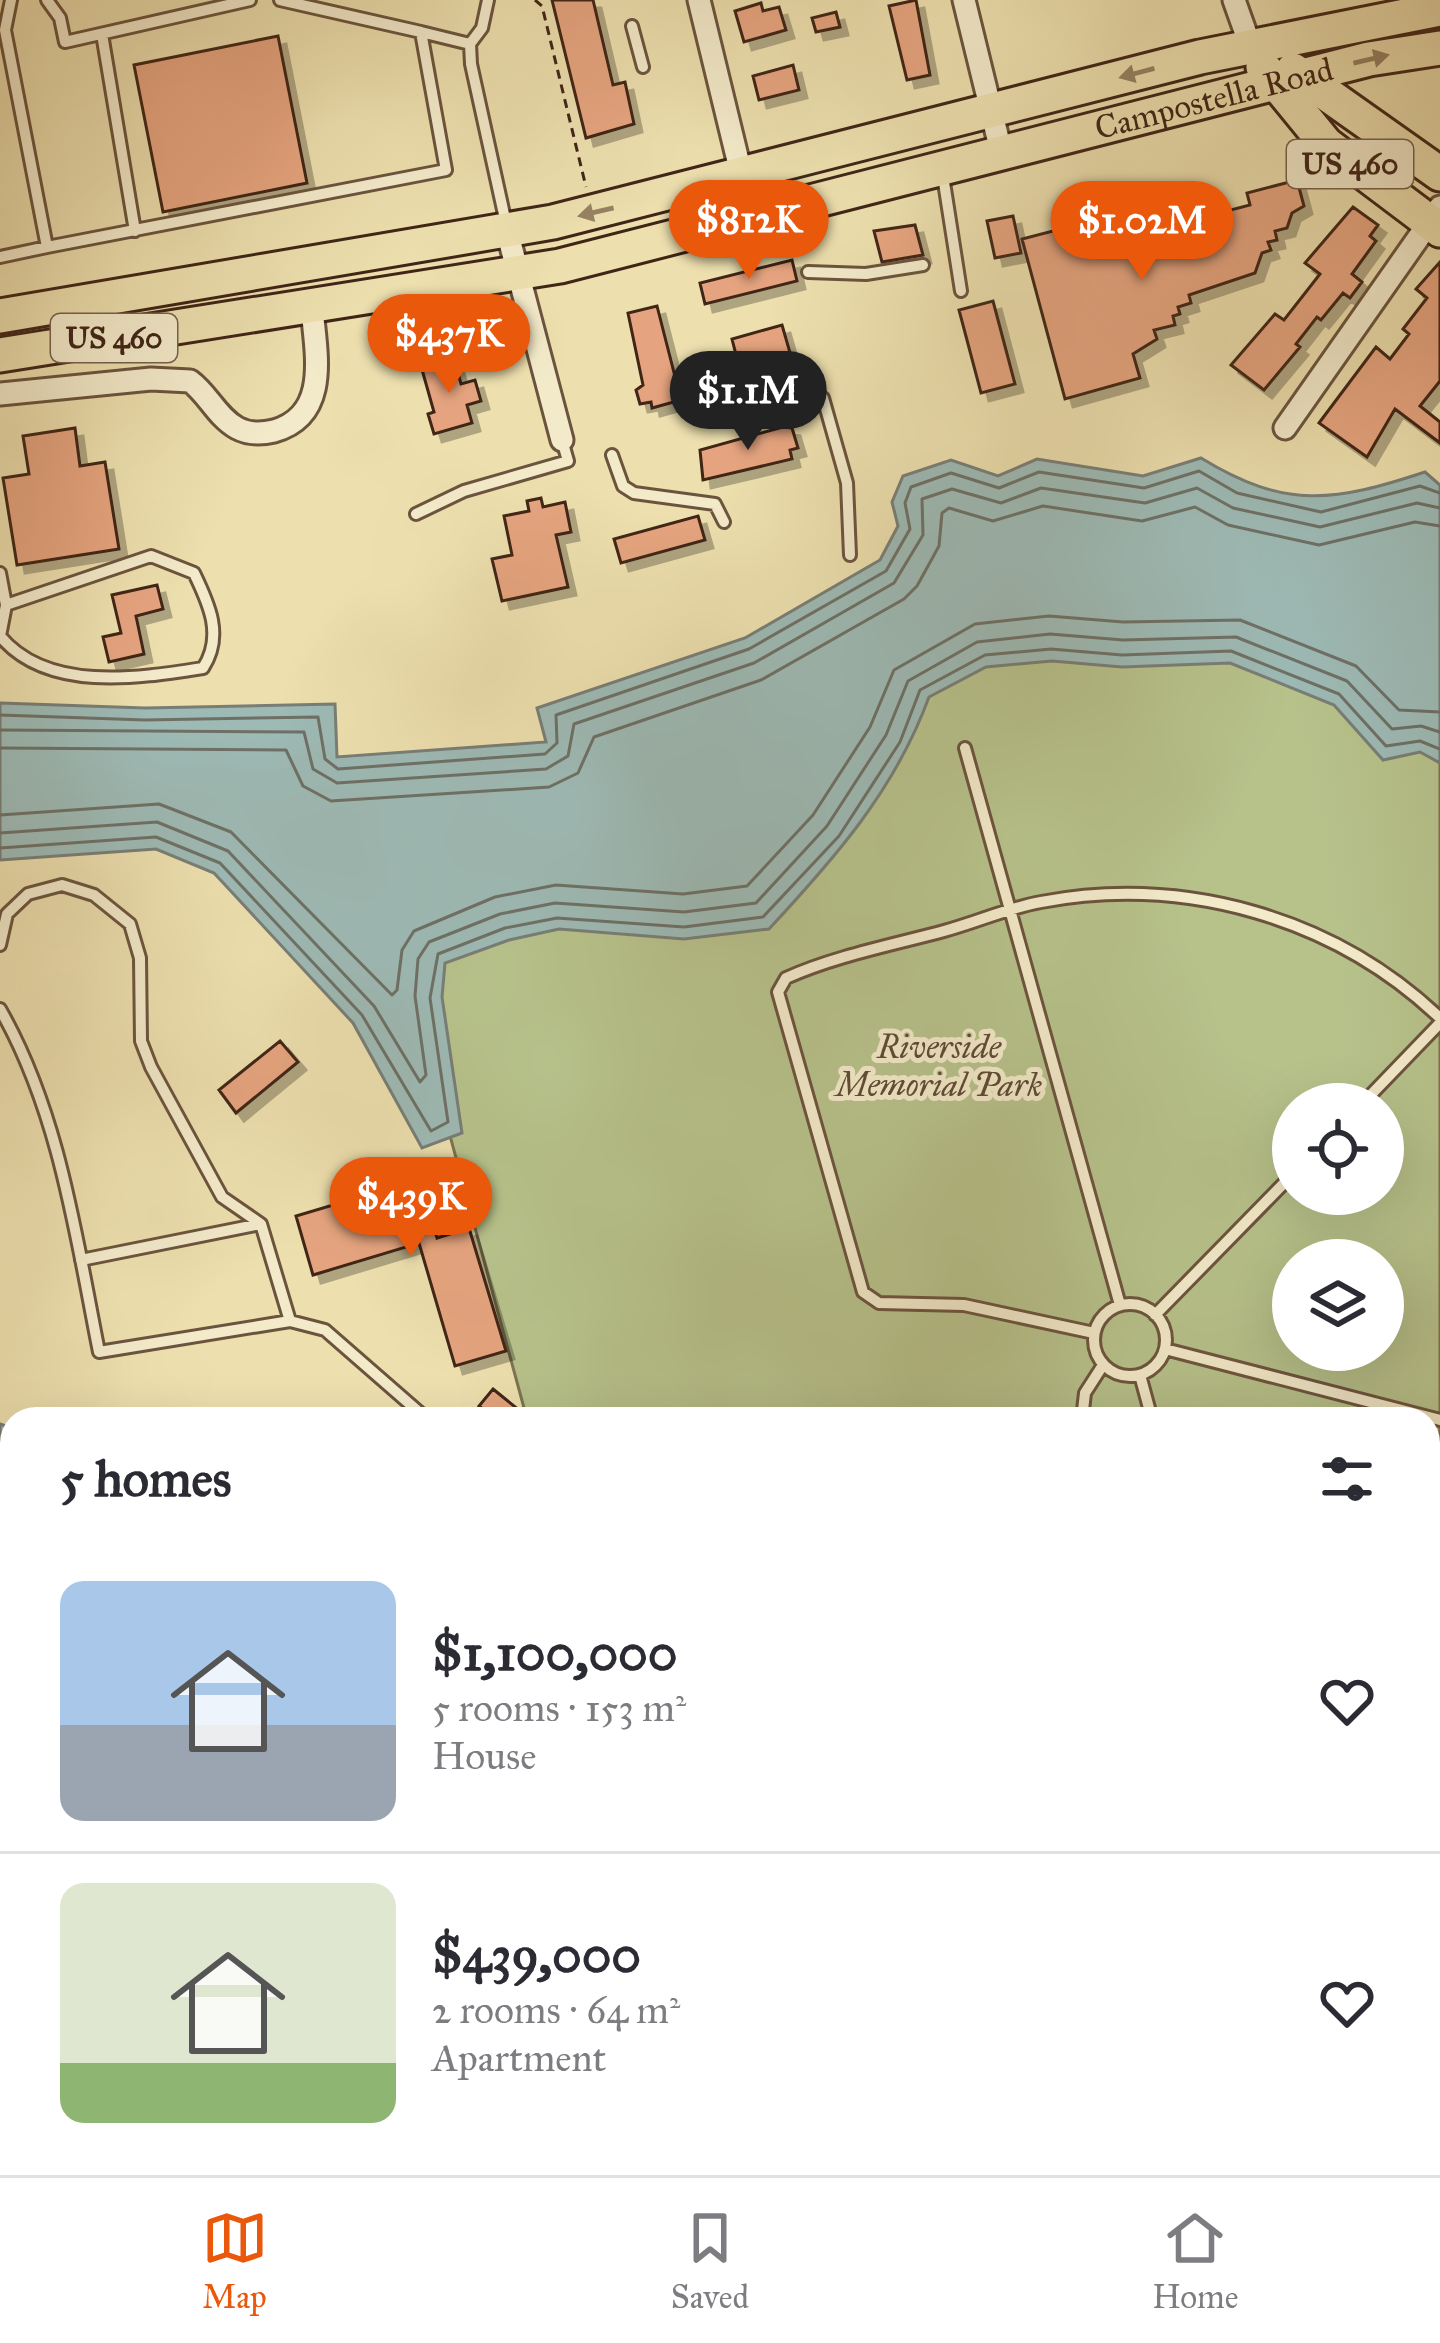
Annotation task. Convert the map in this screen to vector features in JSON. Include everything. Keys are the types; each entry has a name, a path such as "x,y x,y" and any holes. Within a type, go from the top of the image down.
{"main road":[{"name":"Campostella Road","path":"0,316 508,231 742,177 1250,45 1440,9"},
{"path":"1250,45 1288,80"},
{"name":"Campostella Road","path":"0,355 519,275 1288,80 1440,47"},
{"name":"US 460","path":"1288,80 1440,174"},
{"name":"US 460","path":"1288,80 1339,156 1437,220"}],"street":[{"path":"699,0 742,177"},
{"path":"964,0 1002,155"},
{"path":"1234,0 1250,45"},
{"path":"1285,428 1437,220"},
{"path":"508,231 562,440"},
{"path":"0,394 151,379 190,381 237,428 267,433 298,419 311,403 317,363 312,309"}],"lane":[{"path":"11,0 5,30 47,247"},
{"path":"46,0 60,18 65,41 250,0"},
{"path":"280,0 470,44"},
{"path":"488,0 482,28 470,44 508,231"},
{"path":"632,26 643,67"},
{"path":"0,257 446,170 421,32"},
{"path":"102,34 135,231"},
{"path":"942,170 962,291"},
{"path":"808,272 866,274 923,266"},
{"path":"823,398 847,483 850,555"},
{"path":"416,514 464,491 568,460 562,440"},
{"path":"612,454 623,486 634,494 706,501 715,504 724,523"},
{"path":"0,574 6,605 0,636 36,662 98,678 203,668 212,654 209,604 194,573 152,556 6,605"},
{"path":"965,748 1120,1305"},
{"path":"0,945 7,914 28,894 62,885 94,895 130,924 140,958 141,1041 151,1067 223,1198 261,1224 290,1321"},
{"path":"1094,1333 964,1305 869,1298 854,1268 778,992 791,975 1009,910 1126,893 1222,903 1309,930 1351,951 1440,1020 1382,1083"},
{"path":"0,1009 22,1047 44,1112 99,1352 290,1321 325,1330 413,1407"},
{"path":"1155,1315 1272,1195"},
{"path":"81,1260 261,1224"},
{"path":"1133,1304 1155,1315 1165,1348 1156,1365 1140,1375 1120,1376 1103,1365 1094,1333 1103,1316 1120,1305 1133,1304"},
{"path":"1165,1348 1390,1407"},
{"path":"1083,1407 1084,1394 1103,1365"},
{"path":"1140,1375 1149,1407"}],"path":[{"path":"535,0 542,5 588,194"}],"green space":[{"name":"Riverside Memorial Park","path":"1177,641 1440,716 1440,1407 524,1407 374,856 940,648"}],"water":[{"path":"1201,458 1259,486 1311,496 1364,490 1425,472 1440,485 1440,763 1420,752 1383,760 1334,705 1230,663 1122,667 1052,661 986,667 929,697 881,793 840,849 769,929 684,939 559,929 509,940 445,963 442,997 462,1133 422,1148 353,1023 214,873 156,849 0,860 0,703 145,708 335,704 337,757 546,742 537,708 745,638 880,560 898,526 892,502 903,476 951,460 998,476 1037,459 1143,476"}],"building":[{"path":"552,0 593,0 613,85 625,82 634,124 586,138"},
{"path":"916,0 930,75 907,80 889,6"},
{"path":"761,3 763,11 779,7 786,30 744,42 735,11"},
{"path":"836,12 840,27 816,32 812,18"},
{"path":"278,36 307,183 163,212 134,65"},
{"path":"793,65 799,90 759,100 753,76"},
{"path":"1297,180 1304,206 1292,213 1287,228 1275,231 1277,240 1268,242 1271,250 1262,253 1255,273 1189,295 1191,303 1178,307 1180,314 1173,316 1175,325 1154,330 1157,339 1133,354 1140,378 1065,399 1022,239 1072,226 1079,250 1250,205 1247,193"},
{"path":"1353,207 1378,225 1370,236 1376,241 1352,274 1362,282 1350,298 1343,293 1321,320 1317,317 1296,344 1300,347 1264,390 1231,365 1275,314 1284,320 1320,274 1305,263"},
{"path":"1013,216 1021,253 995,258 987,221"},
{"path":"915,225 923,255 882,262 874,231"},
{"path":"792,260 797,281 705,304 700,283"},
{"path":"1440,262 1440,381 1420,406 1440,422 1440,443 1395,409 1367,457 1319,423 1376,347 1390,359 1409,334 1403,329 1427,298 1416,289"},
{"path":"993,301 1015,384 981,393 959,310"},
{"path":"657,306 681,400 652,408 651,402 640,404 636,390 643,385 628,313"},
{"path":"782,325 793,363 742,378 732,339"},
{"path":"454,358 461,384 475,380 481,401 467,405 472,423 434,434 428,414 434,412 421,366"},
{"path":"75,428 80,466 105,462 119,549 17,565 3,478 29,474 23,436"},
{"path":"792,428 798,448 790,450 792,459 703,480 700,450"},
{"path":"541,498 543,507 565,502 571,532 556,535 568,587 502,601 492,559 512,555 504,516 529,511 527,501"},
{"path":"698,516 705,540 621,563 614,539"},
{"path":"157,585 163,609 136,616 144,654 109,662 103,637 121,633 112,595"},
{"path":"280,1041 298,1062 236,1113 219,1090"},
{"path":"420,1179 437,1238 469,1228 506,1351 455,1366 419,1243 313,1275 296,1216"},
{"path":"493,1389 515,1407 480,1407"}]}
